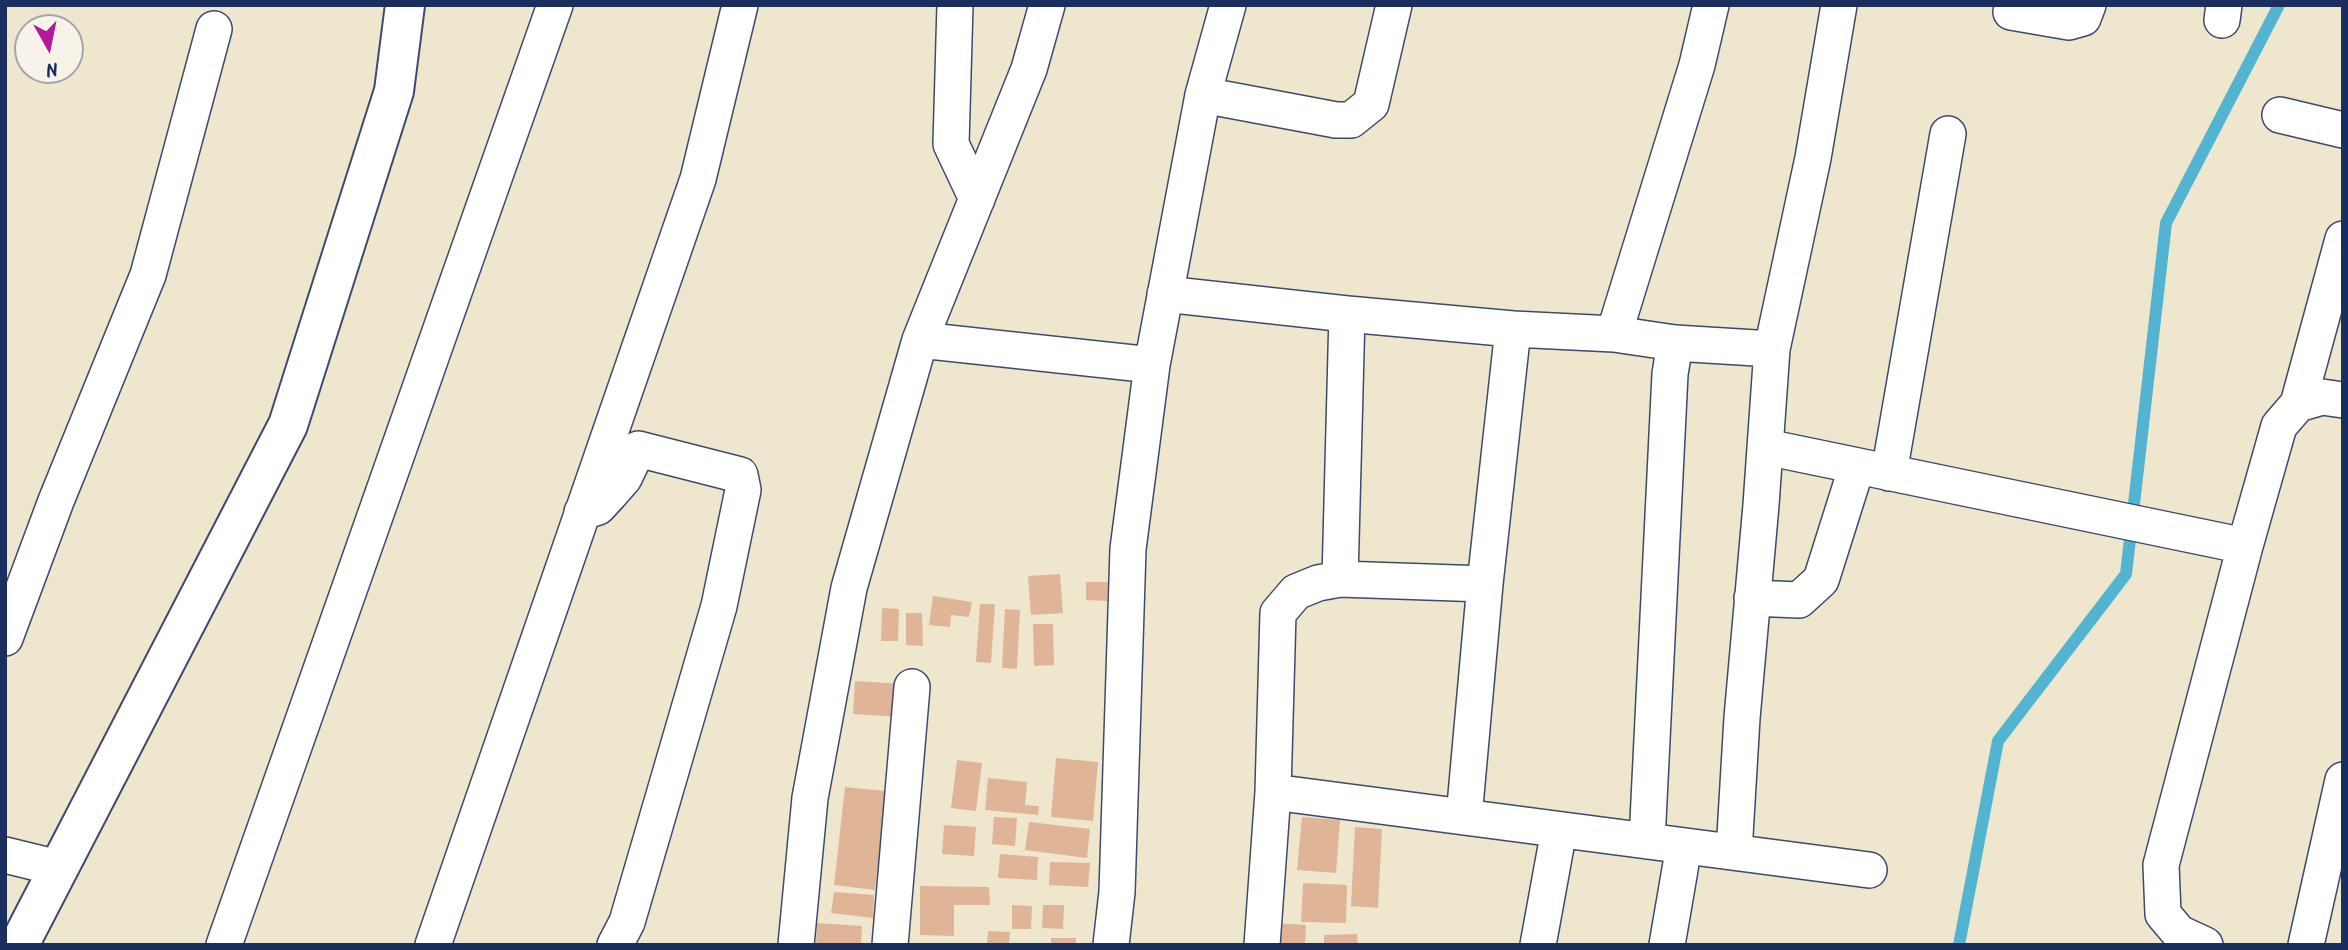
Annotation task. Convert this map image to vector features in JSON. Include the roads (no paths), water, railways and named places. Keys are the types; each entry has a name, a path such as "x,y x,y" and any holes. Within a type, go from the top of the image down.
{"street":[{"path":"19,945 288,425 394,91 405,5"},
{"path":"224,945 555,5"},
{"path":"433,945 698,179 740,5"},
{"path":"955,5 951,144 976,199"},
{"path":"796,945 810,797 849,588 920,340 1029,69 1047,5"},
{"path":"1111,945 1116,892 1128,550 1152,365 1165,294 1203,94 1228,5"},
{"path":"1203,94 1336,120 1351,120 1371,104 1394,5"},
{"path":"1614,334 1697,65 1711,5"},
{"path":"1734,852 1742,718 1772,349 1813,158 1839,5"},
{"path":"2011,12 2069,22 2082,19 2088,5"},
{"path":"5,638 56,501 148,275 214,29"},
{"path":"2280,114 2343,130"},
{"path":"1752,598 1799,600 1821,580 1873,469 1948,134"},
{"path":"2205,945 2179,933 2163,914 2161,865 2279,426 2298,404 2343,239"},
{"path":"1165,294 1347,314 1772,349"},
{"path":"1340,579 1347,314"},
{"path":"1464,817 1485,584 1513,329"},
{"path":"920,340 1152,365"},
{"path":"1647,841 1670,373 1675,343"},
{"path":"2298,404 2322,397 2343,400"},
{"path":"1766,447 2245,546"},
{"path":"582,512 598,507 610,494 624,478 638,449 740,475 743,490 719,606 628,937"},
{"path":"1262,945 1273,792 1278,613 1296,592 1318,583 1340,579 1485,584"},
{"path":"890,945 912,687"},
{"path":"2305,945 2343,780"},
{"path":"1273,792 1869,870"},
{"path":"1538,945 1559,830"},
{"path":"1667,945 1684,846"},
{"path":"5,855 58,868"}],"waterway":[{"path":"1959,945 1998,741 2126,574 2166,223 2279,5"}]}
